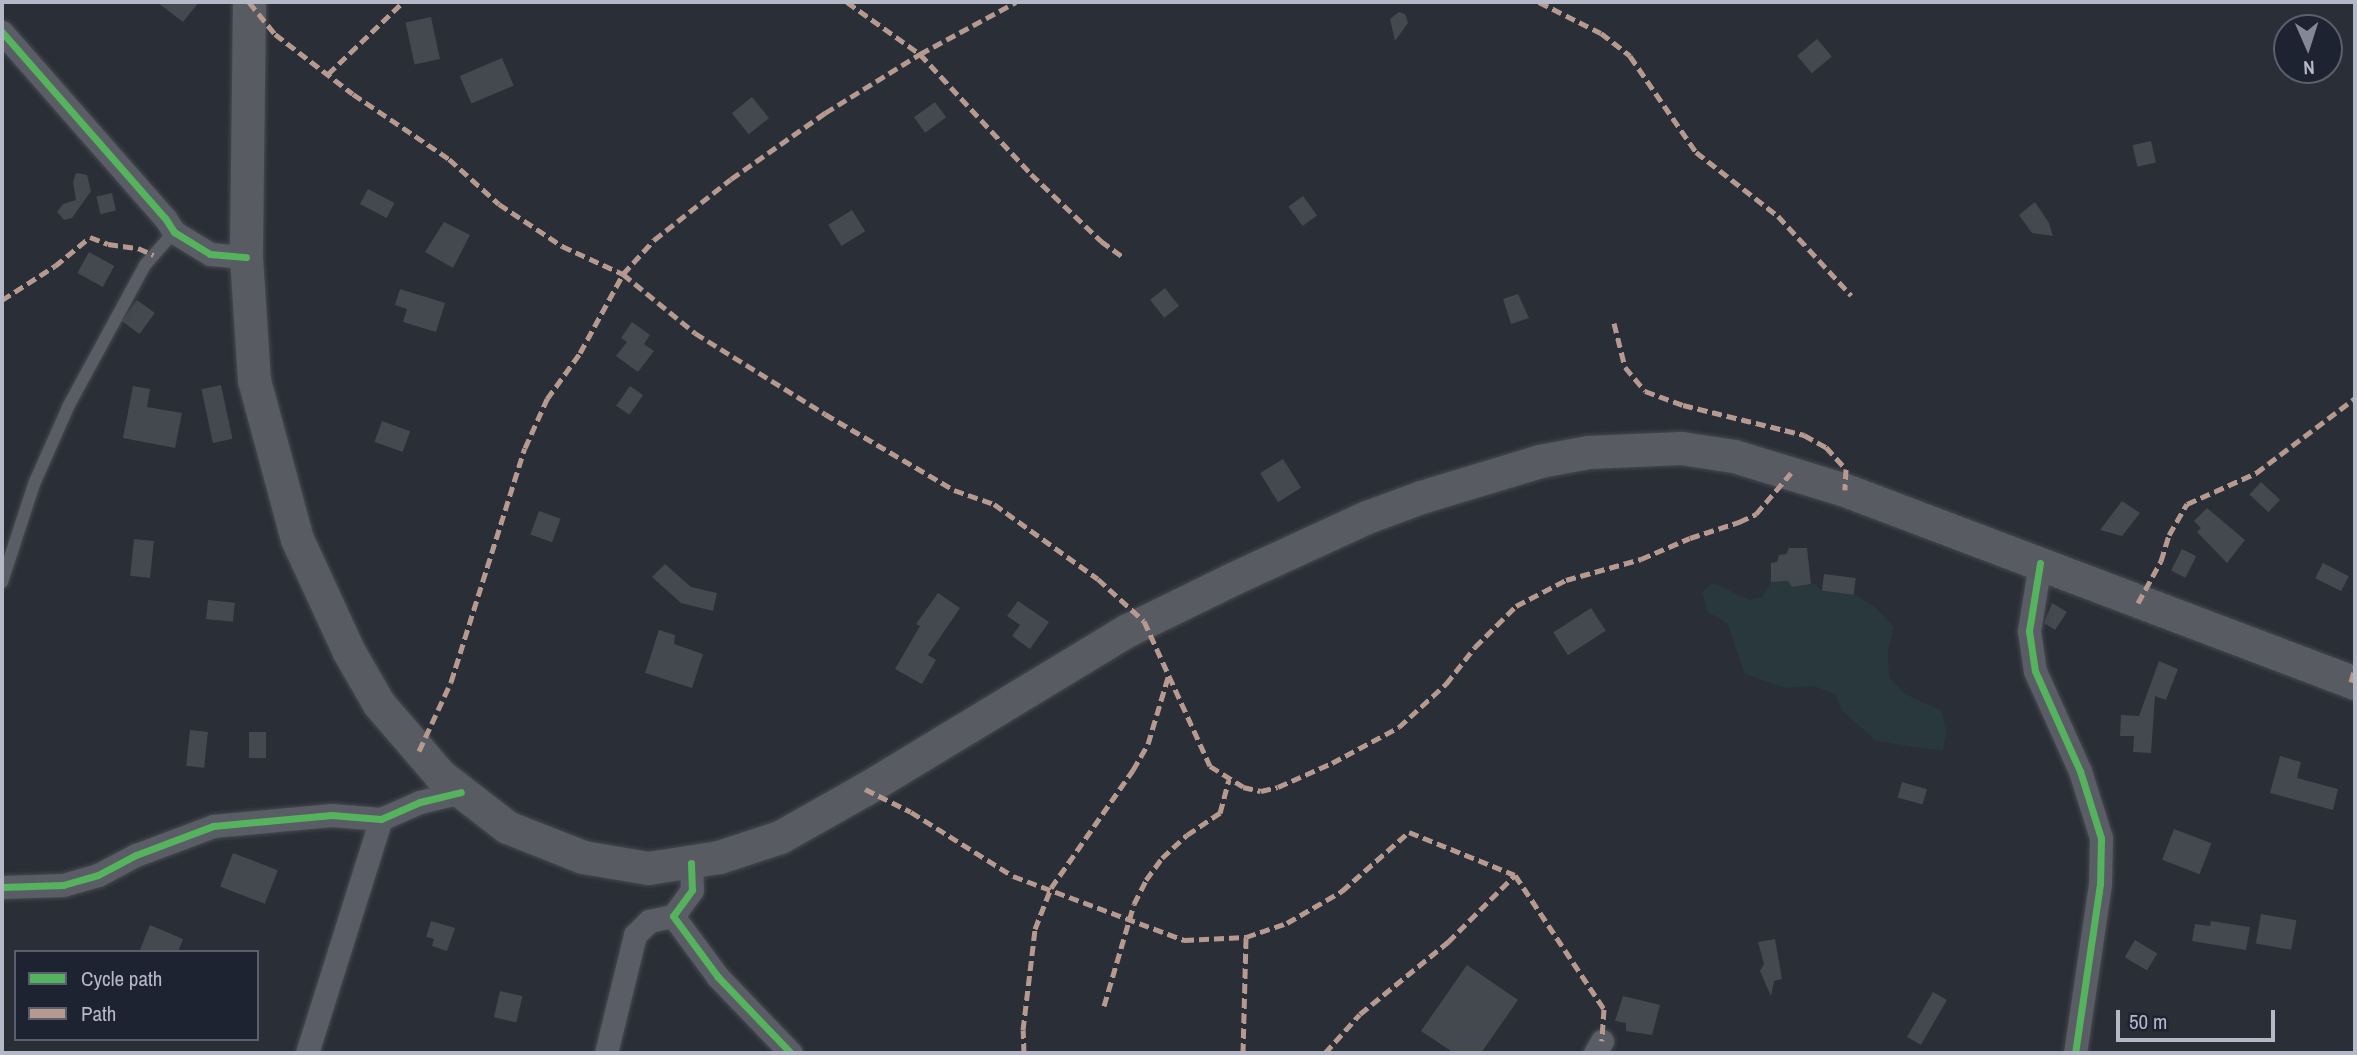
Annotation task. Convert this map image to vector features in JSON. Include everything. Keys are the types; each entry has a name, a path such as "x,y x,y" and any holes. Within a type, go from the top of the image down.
{"main road":[{"path":"249,2 246,257 254,380 297,539 349,652 379,704 440,775 507,827 583,857 648,869 691,863 780,837 886,777 1128,630 1367,517 1421,497 1540,461 1640,448 1681,448 1734,456 1845,490 1976,542 2040,563 2138,603 2355,683"}],"street":[{"path":"2,32 174,232 210,254 246,257"},
{"path":"2040,563 2029,631 2035,671 2080,771 2101,838 2100,884 2075,1053"},
{"path":"2,887 63,885 213,827 272,818 331,815 381,819 420,802 461,792"},
{"path":"307,1053 381,819"},
{"path":"606,1053 635,935 649,921 673,916 692,890 691,863"},
{"path":"673,916 718,977 790,1053"}],"lane":[{"path":"2,582 34,484 69,405 145,265 174,232"}],"shaded area":[{"path":"1788,581 1792,587 1816,584 1822,591 1854,594 1876,608 1894,627 1888,651 1889,677 1905,694 1942,711 1946,732 1943,751 1876,741 1843,711 1835,694 1814,686 1785,688 1745,674 1727,623 1708,612 1702,592 1713,583 1749,600 1762,597 1771,582"}],"building":[{"path":"157,2 199,2 183,22"},
{"path":"1399,12 1405,14 1408,23 1395,41 1390,19"},
{"path":"431,17 440,59 415,64 406,22"},
{"path":"1817,39 1832,57 1812,73 1797,56"},
{"path":"502,58 514,86 471,104 460,76"},
{"path":"752,97 769,118 749,134 732,113"},
{"path":"935,102 946,117 925,133 914,117"},
{"path":"2151,141 2156,162 2137,167 2132,145"},
{"path":"76,173 87,175 91,191 72,218 64,220 57,212 63,204 76,200 73,182"},
{"path":"368,189 394,203 387,218 360,204"},
{"path":"112,193 116,211 100,214 96,197"},
{"path":"1303,196 1317,215 1303,226 1288,207"},
{"path":"2035,202 2049,223 2053,236 2032,233 2019,215"},
{"path":"852,210 865,231 842,246 828,225"},
{"path":"444,222 470,235 453,268 425,252"},
{"path":"89,252 114,266 103,287 77,273"},
{"path":"1165,288 1179,306 1164,318 1150,300"},
{"path":"400,289 445,303 436,332 403,322 407,309 395,305"},
{"path":"1518,294 1529,318 1511,324 1503,299"},
{"path":"137,300 155,313 140,334 122,321"},
{"path":"632,322 650,335 644,344 654,351 638,372 616,356 627,342 621,338"},
{"path":"221,385 232,439 213,443 201,389"},
{"path":"133,386 150,389 147,407 182,413 175,448 123,438"},
{"path":"630,386 643,395 629,415 616,406"},
{"path":"382,421 410,431 403,452 374,442"},
{"path":"1283,459 1301,488 1278,502 1260,473"},
{"path":"2261,482 2280,500 2268,512 2249,494"},
{"path":"2122,501 2140,513 2122,536 2100,530"},
{"path":"2207,508 2245,540 2227,563 2197,532 2201,528 2194,521"},
{"path":"539,511 561,519 552,542 530,534"},
{"path":"134,539 154,541 150,578 130,576"},
{"path":"1789,548 1807,548 1811,584 1792,587 1788,581 1771,582 1771,563 1777,562 1779,555 1786,554"},
{"path":"2182,549 2196,556 2185,578 2171,570"},
{"path":"2323,563 2349,576 2341,591 2315,578"},
{"path":"665,564 691,587 717,593 713,611 681,603 652,577"},
{"path":"1824,574 1856,578 1854,595 1822,591"},
{"path":"938,593 960,608 928,655 936,660 922,684 895,669 920,626 916,624"},
{"path":"208,600 235,603 233,622 206,619"},
{"path":"1018,601 1049,622 1030,649 1012,636 1020,625 1007,616"},
{"path":"2052,603 2067,612 2055,630 2044,623"},
{"path":"1591,608 1606,631 1568,655 1553,633"},
{"path":"659,630 675,635 674,644 703,654 692,688 645,673"},
{"path":"2159,661 2178,669 2166,700 2155,696 2151,753 2133,752 2134,736 2120,736 2121,715 2139,716"},
{"path":"190,730 208,732 204,768 186,766"},
{"path":"249,732 266,732 266,758 249,758"},
{"path":"2280,756 2301,762 2297,778 2338,789 2333,810 2270,793"},
{"path":"1902,782 1927,789 1923,805 1898,797"},
{"path":"2174,829 2211,843 2200,874 2162,860"},
{"path":"233,853 278,870 265,904 220,887"},
{"path":"2261,914 2296,920 2291,950 2256,944"},
{"path":"431,921 455,928 447,951 432,946 434,939 426,937"},
{"path":"2211,921 2250,927 2246,950 2192,941 2195,924 2210,926"},
{"path":"150,925 183,939 179,950 140,950"},
{"path":"1775,939 1782,979 1774,981 1771,996 1760,971 1764,964 1758,942"},
{"path":"2135,940 2157,953 2147,971 2125,957"},
{"path":"1467,965 1518,1000 1481,1053 1454,1053 1421,1031"},
{"path":"500,991 522,996 516,1022 494,1017"},
{"path":"1933,992 1947,1000 1921,1045 1907,1037"},
{"path":"1623,996 1660,1005 1652,1035 1626,1031 1626,1023 1615,1021"}],"marked path":[{"path":"249,2 275,34 353,94 449,159 499,204 562,246 623,274 695,333 825,414 954,490 994,504 1098,579 1144,621 1210,766 1243,787 1261,791 1278,787 1332,763 1399,727 1446,684 1475,647 1516,606 1566,580 1641,559 1756,514 1791,473"},
{"path":"328,74 403,2"},
{"path":"847,2 920,54 1031,174 1101,241 1122,256"},
{"path":"419,751 451,682 525,448 547,399 580,353 623,274 654,240 731,179 825,113 920,54 1016,2"},
{"path":"1539,2 1601,33 1630,56 1696,152 1778,216 1851,295"},
{"path":"2,300 55,266 90,237 108,244 138,248 154,255"},
{"path":"1614,323 1625,367 1645,391 1683,405 1804,435 1826,447 1846,469 1845,490"},
{"path":"2138,603 2161,561 2169,535 2187,504 2256,473 2355,398"},
{"path":"2351,682 2355,667"},
{"path":"1024,1053 1023,1030 1035,929 1051,888 1148,744 1169,674"},
{"path":"1104,1006 1134,904 1146,880 1162,858 1187,835 1220,813 1229,780"},
{"path":"865,789 911,812 1013,876 1184,940 1246,937 1287,923 1342,891 1409,832 1515,875 1604,1009 1602,1041"},
{"path":"1325,1053 1360,1014 1448,942 1515,875"},
{"path":"1243,1053 1246,937"}],"cycle path":[{"path":"2,32 165,218 174,232 210,254 246,257"},
{"path":"2040,563 2029,631 2035,671 2080,771 2101,838 2100,884 2075,1053"},
{"path":"2,887 63,885 98,875 136,855 213,826 331,815 381,819 420,802 461,792"},
{"path":"691,863 692,890 673,916 718,977 791,1053"}]}
